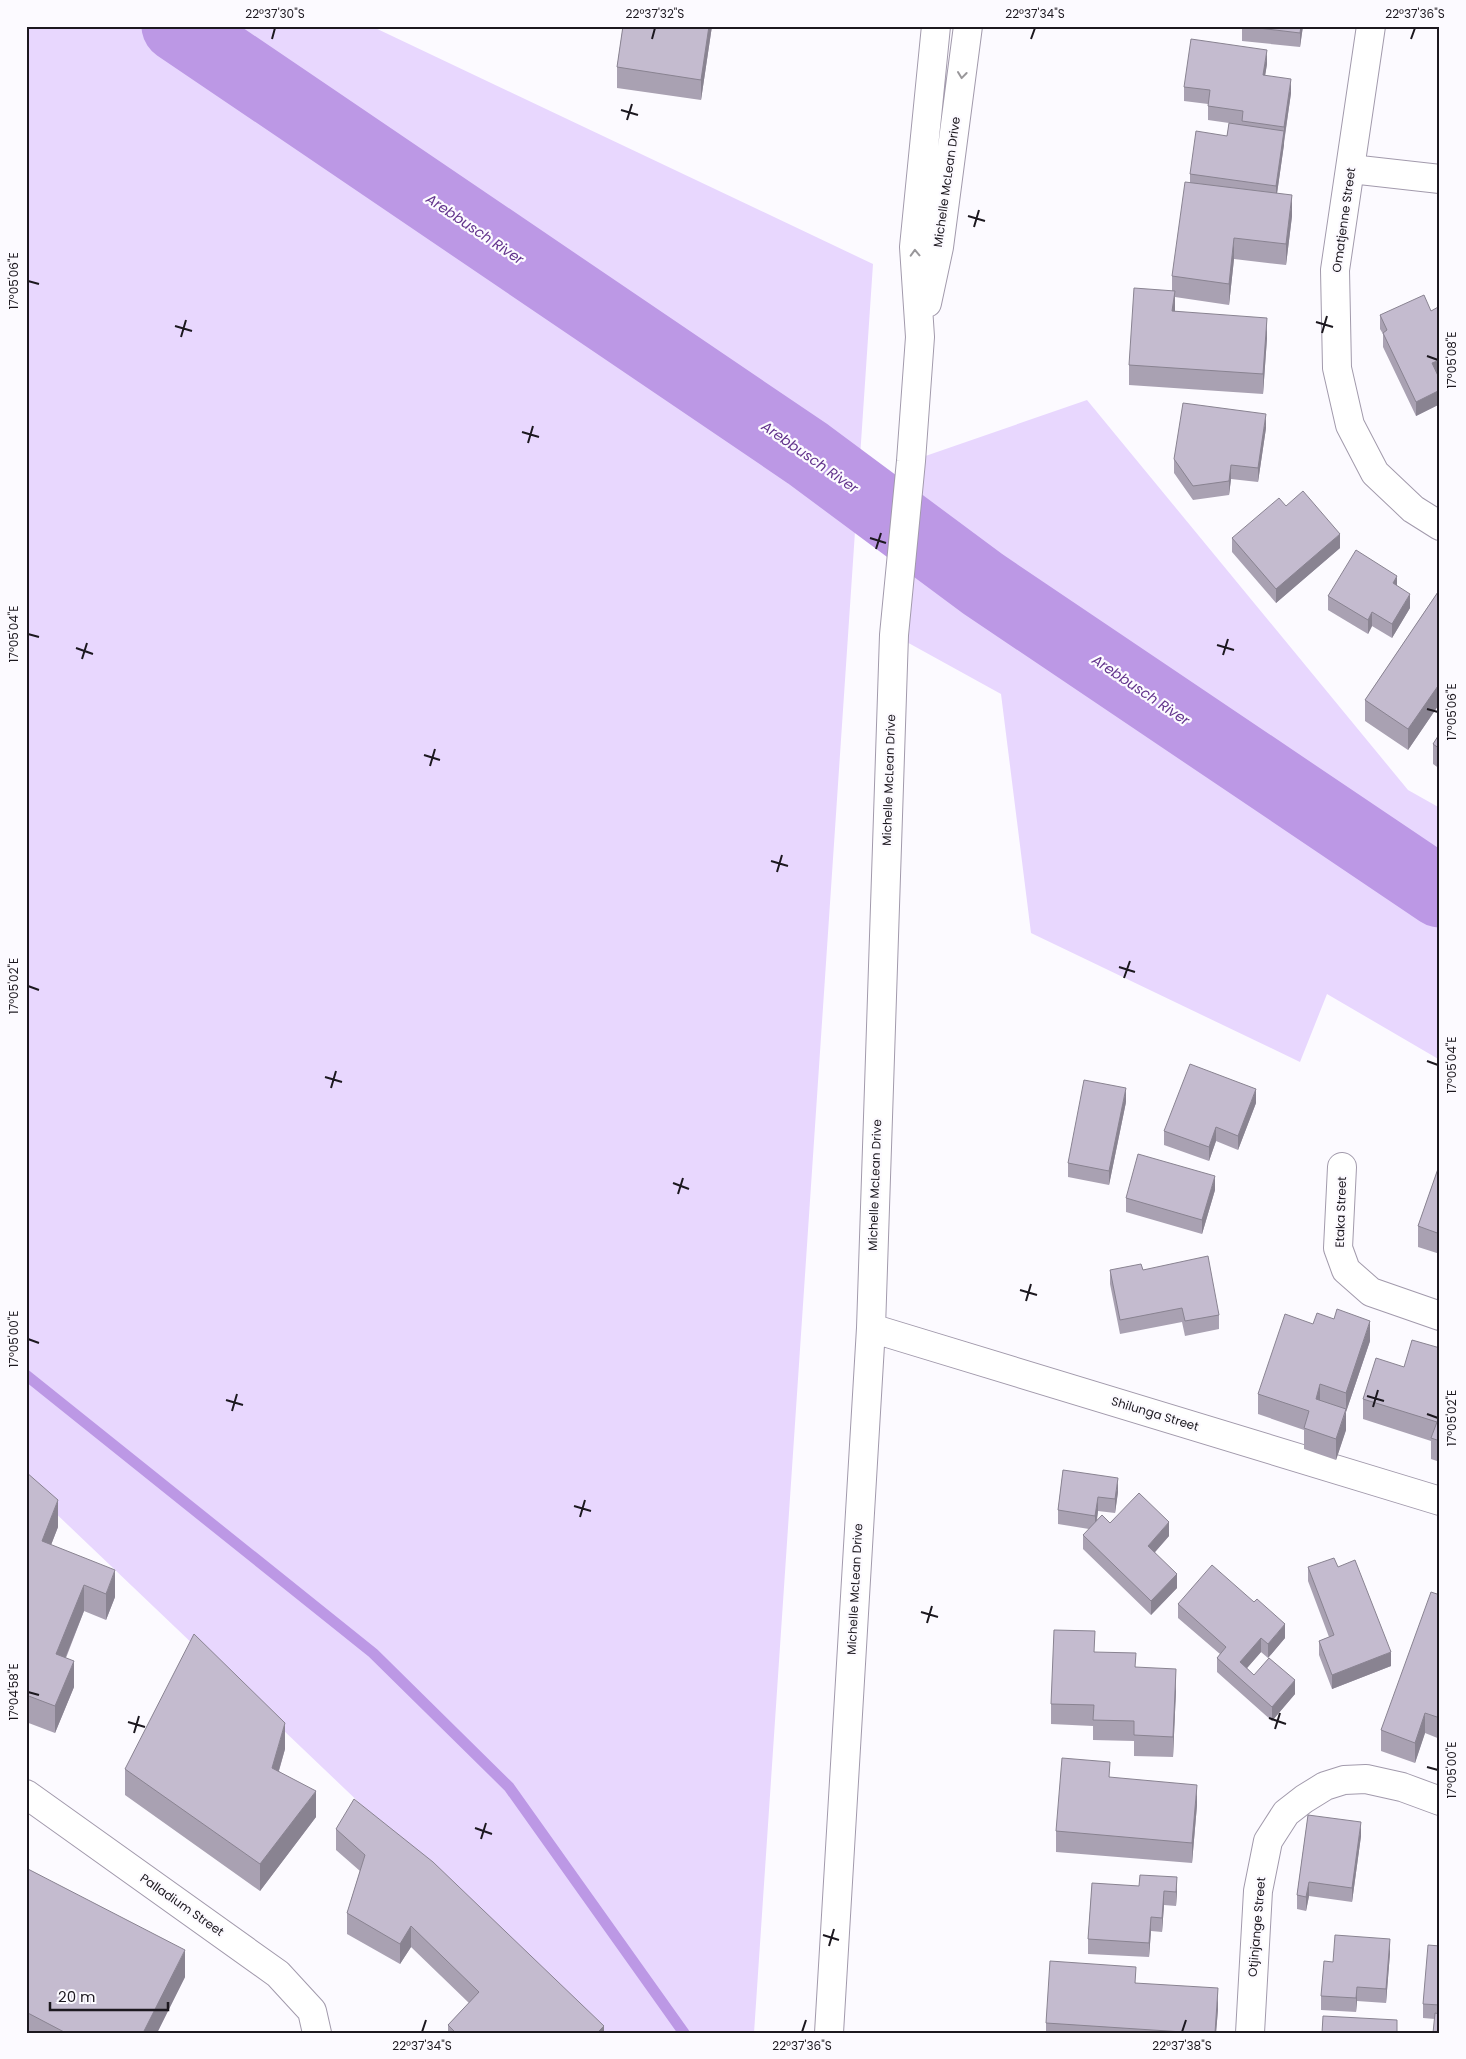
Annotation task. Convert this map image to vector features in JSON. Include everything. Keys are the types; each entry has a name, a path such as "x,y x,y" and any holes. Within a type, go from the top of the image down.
{"street":[{"name":"Michelle McLean Drive","path":"920,336 914,247 936,26"},
{"name":"Michelle McLean Drive","path":"829,2033 871,1328 894,635 911,461 920,336 939,247 968,26"},
{"name":"Omatjenne Street","path":"1371,26 1335,270 1337,368 1350,425 1375,473 1413,510 1440,526"},
{"path":"1351,169 1440,179"},
{"name":"Etaka Street","path":"1342,1167 1338,1248 1346,1270 1371,1292 1440,1316"},
{"name":"Shilunga Street","path":"871,1328 1440,1501"},
{"name":"Otjinjange Street","path":"1250,2033 1258,1890 1268,1841 1286,1814 1304,1799 1325,1786 1344,1780 1366,1779 1402,1787 1440,1800"},
{"name":"Palladium Street","path":"26,1794 278,1974 312,2011 317,2033"}],"shaded area":[{"path":"26,26 371,26 873,264 754,2033 601,2033 26,1485"},
{"path":"1087,400 1408,790 1440,808 1440,1060 1327,994 1300,1062 1031,933 1001,694 894,635 911,461"}],"building":[{"path":"623,26 709,26 701,80 617,67"},
{"path":"1242,26 1301,26 1300,33"},
{"path":"1191,39 1267,50 1263,75 1291,79 1284,127 1242,121 1243,111 1208,106 1210,90 1184,87"},
{"path":"1229,123 1284,131 1276,186 1190,174 1196,131 1227,136"},
{"path":"1185,182 1292,195 1286,244 1234,238 1229,284 1172,276"},
{"path":"1134,288 1175,291 1172,311 1267,318 1263,374 1129,365"},
{"path":"1424,295 1431,311 1440,306 1440,360 1432,363 1440,380 1440,390 1416,402 1383,333 1387,330 1380,315"},
{"path":"1183,403 1266,414 1258,468 1231,465 1229,481 1193,486 1174,459"},
{"path":"1303,491 1340,534 1276,589 1232,538 1279,498 1286,506"},
{"path":"1356,550 1397,576 1393,583 1410,594 1392,624 1372,612 1368,620 1328,596"},
{"path":"1440,589 1440,683 1408,729 1365,700"},
{"path":"1440,733 1440,749 1433,744"},
{"path":"1190,1064 1256,1089 1238,1136 1216,1127 1209,1147 1164,1131"},
{"path":"1084,1080 1126,1088 1109,1171 1068,1163"},
{"path":"1138,1154 1215,1176 1202,1220 1126,1198"},
{"path":"1440,1163 1440,1234 1418,1226"},
{"path":"1208,1256 1219,1315 1185,1321 1182,1308 1120,1320 1110,1270 1141,1264 1143,1270"},
{"path":"1337,1309 1370,1321 1346,1393 1320,1384 1316,1399 1346,1409 1336,1439 1304,1428 1309,1411 1258,1394 1285,1314 1313,1324 1317,1313 1334,1319"},
{"path":"1412,1340 1440,1348 1440,1369 1438,1375 1440,1375 1440,1441 1431,1438 1437,1422 1363,1399 1376,1358 1404,1367"},
{"path":"1063,1470 1118,1478 1115,1499 1098,1497 1095,1516 1058,1510"},
{"path":"26,1472 58,1500 42,1541 115,1570 106,1594 84,1585 56,1654 74,1661 55,1706 26,1695"},
{"path":"1139,1493 1169,1522 1148,1546 1177,1574 1151,1601 1083,1535 1102,1515 1110,1523"},
{"path":"1334,1558 1338,1567 1355,1560 1391,1652 1332,1675 1319,1641 1334,1635 1308,1567"},
{"path":"1212,1565 1254,1602 1257,1599 1285,1624 1268,1644 1261,1638 1240,1662 1254,1675 1269,1658 1295,1680 1272,1707 1217,1658 1226,1647 1178,1604"},
{"path":"1431,1592 1440,1595 1440,1718 1425,1713 1415,1743 1381,1730"},
{"path":"1054,1630 1095,1631 1094,1652 1136,1653 1135,1667 1176,1669 1173,1737 1134,1735 1134,1721 1093,1720 1094,1705 1051,1704"},
{"path":"194,1634 285,1723 272,1768 316,1791 260,1864 125,1769"},
{"path":"1062,1758 1110,1762 1109,1777 1197,1785 1192,1843 1056,1831"},
{"path":"354,1799 433,1862 604,2026 597,2033 456,2033 448,2025 479,1992 411,1926 400,1944 347,1913 365,1855 336,1829"},
{"path":"1308,1815 1361,1822 1352,1888 1309,1882 1306,1897 1297,1895"},
{"path":"26,1868 185,1950 143,2033 66,2033 26,2012"},
{"path":"1140,1875 1177,1877 1176,1892 1164,1891 1162,1918 1151,1917 1149,1943 1088,1939 1092,1883 1139,1886"},
{"path":"1335,1935 1390,1939 1386,1989 1357,1987 1356,1998 1321,1996 1324,1961 1333,1962"},
{"path":"1428,1945 1440,1946 1440,2005 1423,2004"},
{"path":"1050,1961 1136,1967 1135,1983 1218,1988 1215,2033 1046,2023"},
{"path":"1435,2013 1440,2014 1440,2033 1433,2033"},
{"path":"1323,2016 1397,2020 1397,2033 1322,2033"}],"waterway":[{"name":"Arebbusch River","path":"177,26 808,454 983,584 1440,892"},
{"path":"26,1375 373,1653 509,1787 684,2033"}]}
